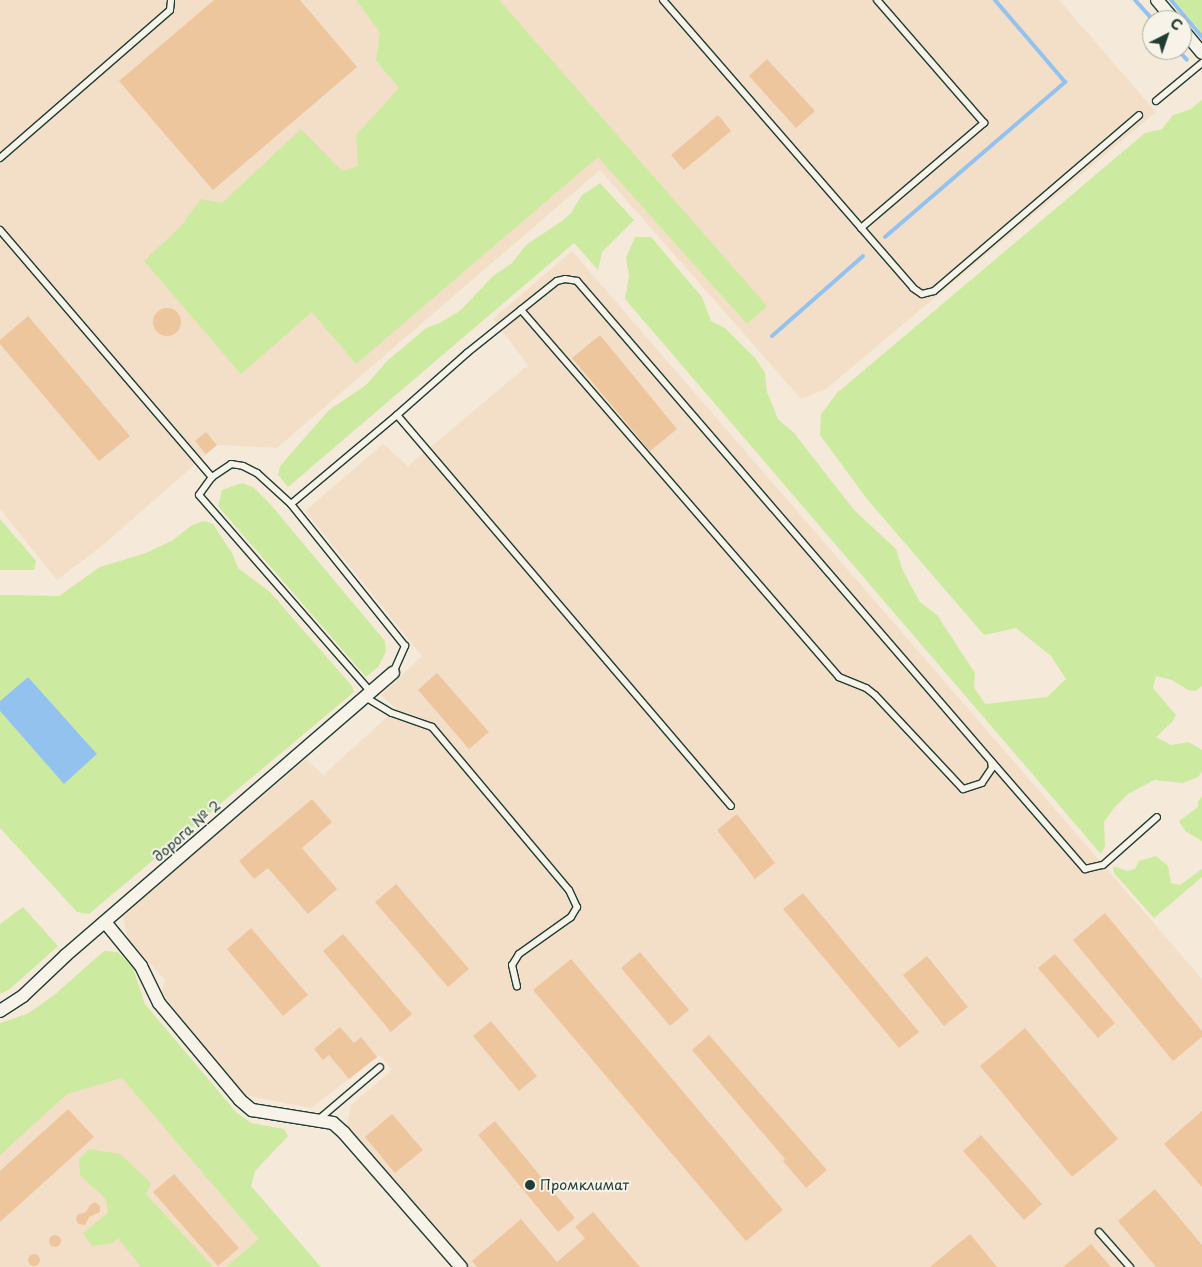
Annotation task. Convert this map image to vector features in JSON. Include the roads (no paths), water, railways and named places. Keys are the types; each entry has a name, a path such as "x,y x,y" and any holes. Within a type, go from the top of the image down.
{"street":[{"path":"1157,0 1166,10"},
{"path":"1192,41 1202,53"},
{"name":"дорога № 2","path":"0,1011 23,996 105,922 393,673"},
{"path":"105,922 141,966 159,1003 240,1100 252,1110 319,1119 333,1123 344,1133 461,1267"}],"lane":[{"path":"0,158 170,10 171,0"},
{"path":"663,0 913,288 922,294 934,291 1139,115"},
{"path":"861,228 984,123 877,0"},
{"path":"1156,101 1202,63"},
{"path":"0,230 212,477"},
{"path":"291,504 397,416 466,353 557,281 565,279 577,281 1085,869 1103,865 1157,817"},
{"path":"521,310 839,677 866,688 874,695 962,789 982,783 992,768 991,761"},
{"path":"397,416 731,806"},
{"path":"393,673 404,646 291,504 257,473 243,466 231,464 212,477 200,495 368,695 392,713 432,727 569,890 577,907 571,917 519,954 512,965 517,986"},
{"path":"319,1119 380,1067"},
{"path":"1099,1232 1130,1267"}],"water":[{"path":"28,677 97,754 64,784 0,711 0,701"}],"waterway":[{"path":"885,237 1065,82 995,0"},
{"path":"1135,0 1144,10"},
{"path":"1171,0 1202,37"},
{"path":"772,336 863,256"}],"place":[{"name":"Промклимат","path":"530,1185"}]}
